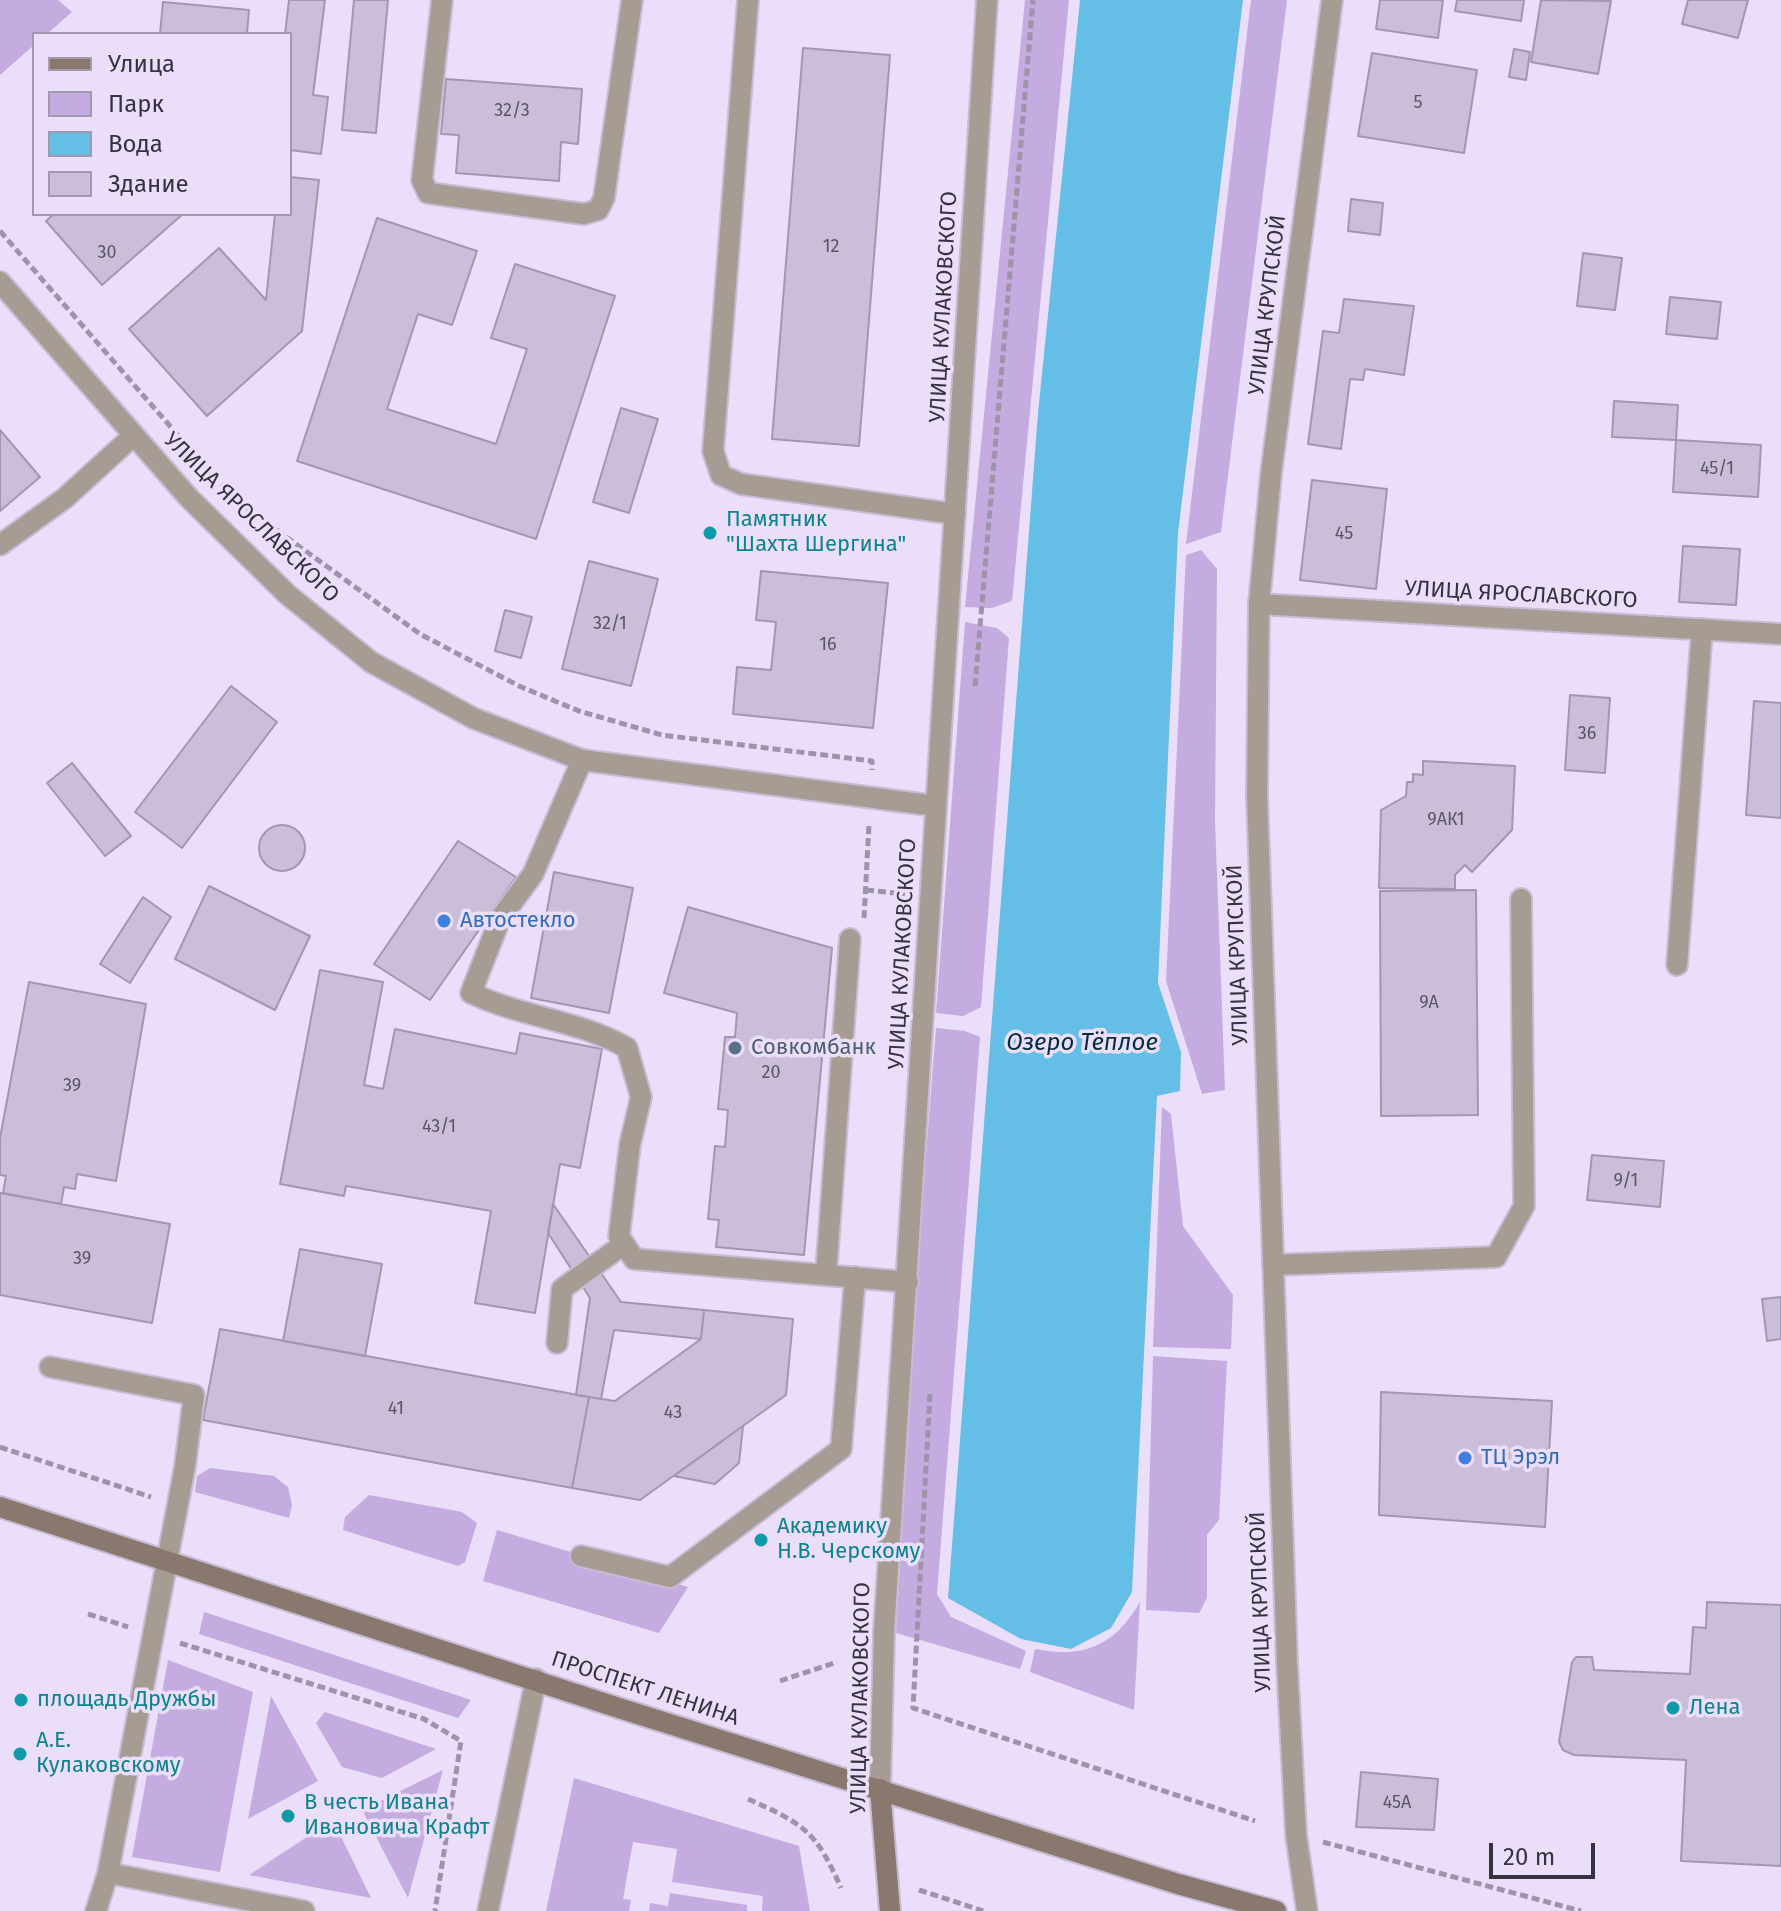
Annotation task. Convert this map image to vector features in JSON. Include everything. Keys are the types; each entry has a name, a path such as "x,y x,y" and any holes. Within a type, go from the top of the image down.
{"main road":[{"name":"ПРОСПЕКТ ЛЕНИНА","path":"0,1507 1178,1884 1276,1911"},
{"name":"УЛИЦА КУЛАКОВСКОГО","path":"880,1789 890,1911"}],"street":[{"path":"442,0 422,180 428,193 584,214 598,210 604,198 632,0"},
{"path":"748,0 713,451 721,475 741,484 955,514"},
{"name":"УЛИЦА КУЛАКОВСКОГО","path":"880,1789 884,1632 987,0"},
{"name":"УЛИЦА КРУПСКОЙ","path":"1307,1911 1293,1787 1273,1265 1257,795 1259,604 1298,253 1332,0"},
{"name":"УЛИЦА ЯРОСЛАВСКОГО","path":"0,282 189,498 288,595 371,662 473,718 582,760 936,806"},
{"path":"0,545 65,498 133,436"},
{"name":"УЛИЦА ЯРОСЛАВСКОГО","path":"1259,604 1781,634"},
{"path":"1677,965 1702,629"},
{"path":"582,760 533,874 500,919 471,993 500,1006 604,1034 627,1048 641,1097 630,1144 619,1236 634,1259 908,1282"},
{"path":"1273,1265 1496,1257 1524,1206 1521,899"},
{"path":"826,1275 850,939"},
{"path":"557,1343 562,1289 624,1244"},
{"path":"581,1556 670,1577 841,1449 855,1277"},
{"path":"50,1367 194,1395 177,1506 108,1873 96,1911"},
{"path":"488,1911 536,1679"},
{"path":"108,1873 304,1911"}],"path":[{"path":"974,697 1033,0"},
{"path":"0,231 228,490 249,510 420,634 519,686 579,711 662,735 872,761 863,932 850,939"},
{"path":"931,1392 913,1708 1255,1821"},
{"path":"0,1447 177,1506"},
{"path":"88,1614 424,1719 461,1741 435,1911"},
{"path":"780,1681 837,1662"},
{"path":"748,1799 798,1822 825,1850 841,1888"},
{"path":"1321,1842 1581,1911"},
{"path":"919,1890 983,1911"}],"green space":[{"path":"0,0 58,0 72,12 49,32 32,32 32,47 0,75"},
{"path":"1025,0 1069,0 1012,601 992,608 965,607"},
{"path":"1251,0 1287,0 1221,532 1186,544"},
{"path":"1201,550 1217,569 1215,821 1225,1090 1202,1094 1166,981 1186,555"},
{"path":"965,622 997,628 1009,638 981,1007 963,1016 936,1013"},
{"path":"936,1028 965,1031 980,1037 937,1594 951,1617 1026,1651 1020,1669 896,1633 918,1254"},
{"path":"1162,1107 1171,1114 1183,1226 1233,1295 1231,1349 1153,1347"},
{"path":"1153,1356 1227,1361 1219,1520 1207,1535 1207,1598 1199,1613 1146,1610"},
{"path":"210,1468 274,1476 288,1487 292,1505 289,1518 195,1492 197,1476"},
{"path":"369,1495 462,1512 477,1523 465,1562 458,1566 343,1530 345,1517"},
{"path":"497,1530 688,1587 659,1633 483,1581"},
{"path":"1140,1602 1134,1710 1030,1672 1035,1649 1069,1652 1097,1645 1120,1629"},
{"path":"204,1612 471,1700 458,1718 199,1634"},
{"path":"168,1660 253,1692 220,1872 132,1857"},
{"path":"271,1696 318,1781 248,1819"},
{"path":"325,1712 436,1749 382,1778 342,1767 316,1723"},
{"path":"443,1770 408,1898 362,1810"},
{"path":"574,1778 799,1846 810,1911 762,1911 763,1896 672,1882 677,1849 633,1842 623,1899 631,1900 629,1911 546,1911"},
{"path":"333,1820 371,1898 249,1875"},
{"path":"670,1893 747,1905 747,1911 649,1911 650,1903 668,1906"}],"water":[{"name":"Озеро Тёплое","path":"1080,0 1243,0 1178,533 1158,983 1181,1052 1180,1091 1157,1096 1132,1592 1111,1628 1071,1649 1021,1639 948,1598 1038,413"}],"building":[{"path":"289,0 325,0 313,95 328,97 321,154 292,150 292,32 285,32"},
{"path":"354,0 388,0 376,133 342,130"},
{"path":"1380,0 1443,0 1438,38 1376,29"},
{"path":"1457,0 1524,0 1521,21 1455,11"},
{"path":"1541,0 1611,1 1598,74 1531,62"},
{"path":"1688,0 1748,0 1738,38 1682,24"},
{"path":"163,2 249,10 247,32 160,32"},
{"path":"803,48 890,55 859,446 772,439"},
{"path":"1514,49 1530,52 1526,80 1509,77"},
{"path":"1372,53 1477,70 1464,153 1358,136"},
{"path":"446,79 582,89 578,144 561,142 559,181 456,173 459,135 441,134"},
{"path":"292,177 319,180 302,331 207,416 129,329 219,248 266,300 275,216 292,216"},
{"path":"1351,199 1383,203 1380,235 1348,231"},
{"path":"52,216 181,216 102,285 46,221"},
{"path":"377,218 477,251 452,325 418,314 387,409 496,444 527,349 491,338 515,264 615,296 536,539 297,461"},
{"path":"1583,253 1622,258 1615,310 1577,306"},
{"path":"1670,297 1721,302 1717,339 1666,334"},
{"path":"1344,299 1414,306 1404,375 1365,369 1363,380 1350,379 1341,449 1308,444 1323,331 1339,333"},
{"path":"1614,401 1678,405 1676,440 1612,437"},
{"path":"621,408 658,419 629,513 593,502"},
{"path":"0,430 40,477 0,511"},
{"path":"1676,440 1761,445 1758,497 1673,492"},
{"path":"1312,480 1387,489 1376,589 1300,580"},
{"path":"1683,546 1740,549 1736,605 1679,602"},
{"path":"589,561 658,579 631,686 562,669"},
{"path":"761,571 888,583 873,728 733,714 737,667 771,670 776,622 756,620"},
{"path":"505,610 532,617 521,658 495,651"},
{"path":"231,686 277,722 182,848 135,812"},
{"path":"1570,695 1610,698 1605,773 1565,770"},
{"path":"1754,701 1781,703 1781,818 1746,815"},
{"path":"1423,761 1515,766 1512,830 1472,872 1465,865 1455,875 1455,889 1379,888 1381,810 1406,796 1407,782 1413,782 1413,774 1423,775"},
{"path":"72,763 131,836 105,856 47,783"},
{"path":"282,825 298,832 305,848 298,864 282,871 266,864 259,848 266,832"},
{"name":"Автостекло","path":"458,841 516,877 430,1000 374,964"},
{"path":"554,872 633,888 609,1013 531,998"},
{"path":"209,886 310,936 275,1010 175,959"},
{"path":"1476,890 1478,1115 1381,1116 1380,891"},
{"path":"143,897 171,917 130,983 100,964"},
{"path":"688,907 832,948 804,1255 716,1247 719,1220 708,1219 715,1146 725,1147 728,1110 718,1109 725,1037 735,1037 737,1013 664,993"},
{"path":"320,970 383,982 364,1085 383,1089 395,1029 516,1054 520,1033 602,1049 580,1168 560,1164 535,1313 475,1303 491,1211 346,1186 344,1196 280,1184"},
{"path":"29,982 146,1004 116,1181 77,1174 75,1189 64,1187 61,1204 3,1193 6,1176 0,1175 0,1138"},
{"path":"1592,1155 1664,1161 1660,1207 1587,1200"},
{"path":"0,1193 170,1224 152,1323 0,1295"},
{"path":"553,1204 621,1302 704,1310 701,1339 614,1330 601,1399 576,1395 590,1298 548,1233"},
{"path":"300,1249 382,1264 365,1356 283,1341"},
{"path":"1781,1297 1781,1339 1767,1341 1762,1299"},
{"path":"704,1310 793,1319 786,1395 640,1500 572,1488 589,1397 615,1401 701,1339"},
{"path":"220,1329 589,1397 572,1488 203,1420"},
{"name":"ТЦ Эрэл","path":"1381,1392 1552,1401 1545,1527 1379,1515"},
{"path":"743,1426 739,1463 715,1484 674,1476"},
{"name":"Лена","path":"1707,1602 1781,1605 1781,1866 1681,1861 1686,1760 1574,1755 1563,1750 1559,1742 1572,1662 1576,1657 1592,1657 1594,1670 1690,1674 1693,1627 1706,1628"},
{"path":"1361,1772 1438,1779 1434,1830 1356,1827"}],"place":[{"name":"Памятник \"Шахта Шергина\"","path":"710,533"},
{"name":"Автостекло","path":"444,921"},
{"name":"Совкомбанк","path":"735,1048"},
{"name":"ТЦ Эрэл","path":"1465,1458"},
{"name":"Академику Н.В. Черскому","path":"761,1540"},
{"name":"площадь Дружбы","path":"21,1700"},
{"name":"Лена","path":"1673,1708"},
{"name":"А.Е. Кулаковскому","path":"20,1754"},
{"name":"В честь Ивана Ивановича Крафт","path":"288,1816"}]}
